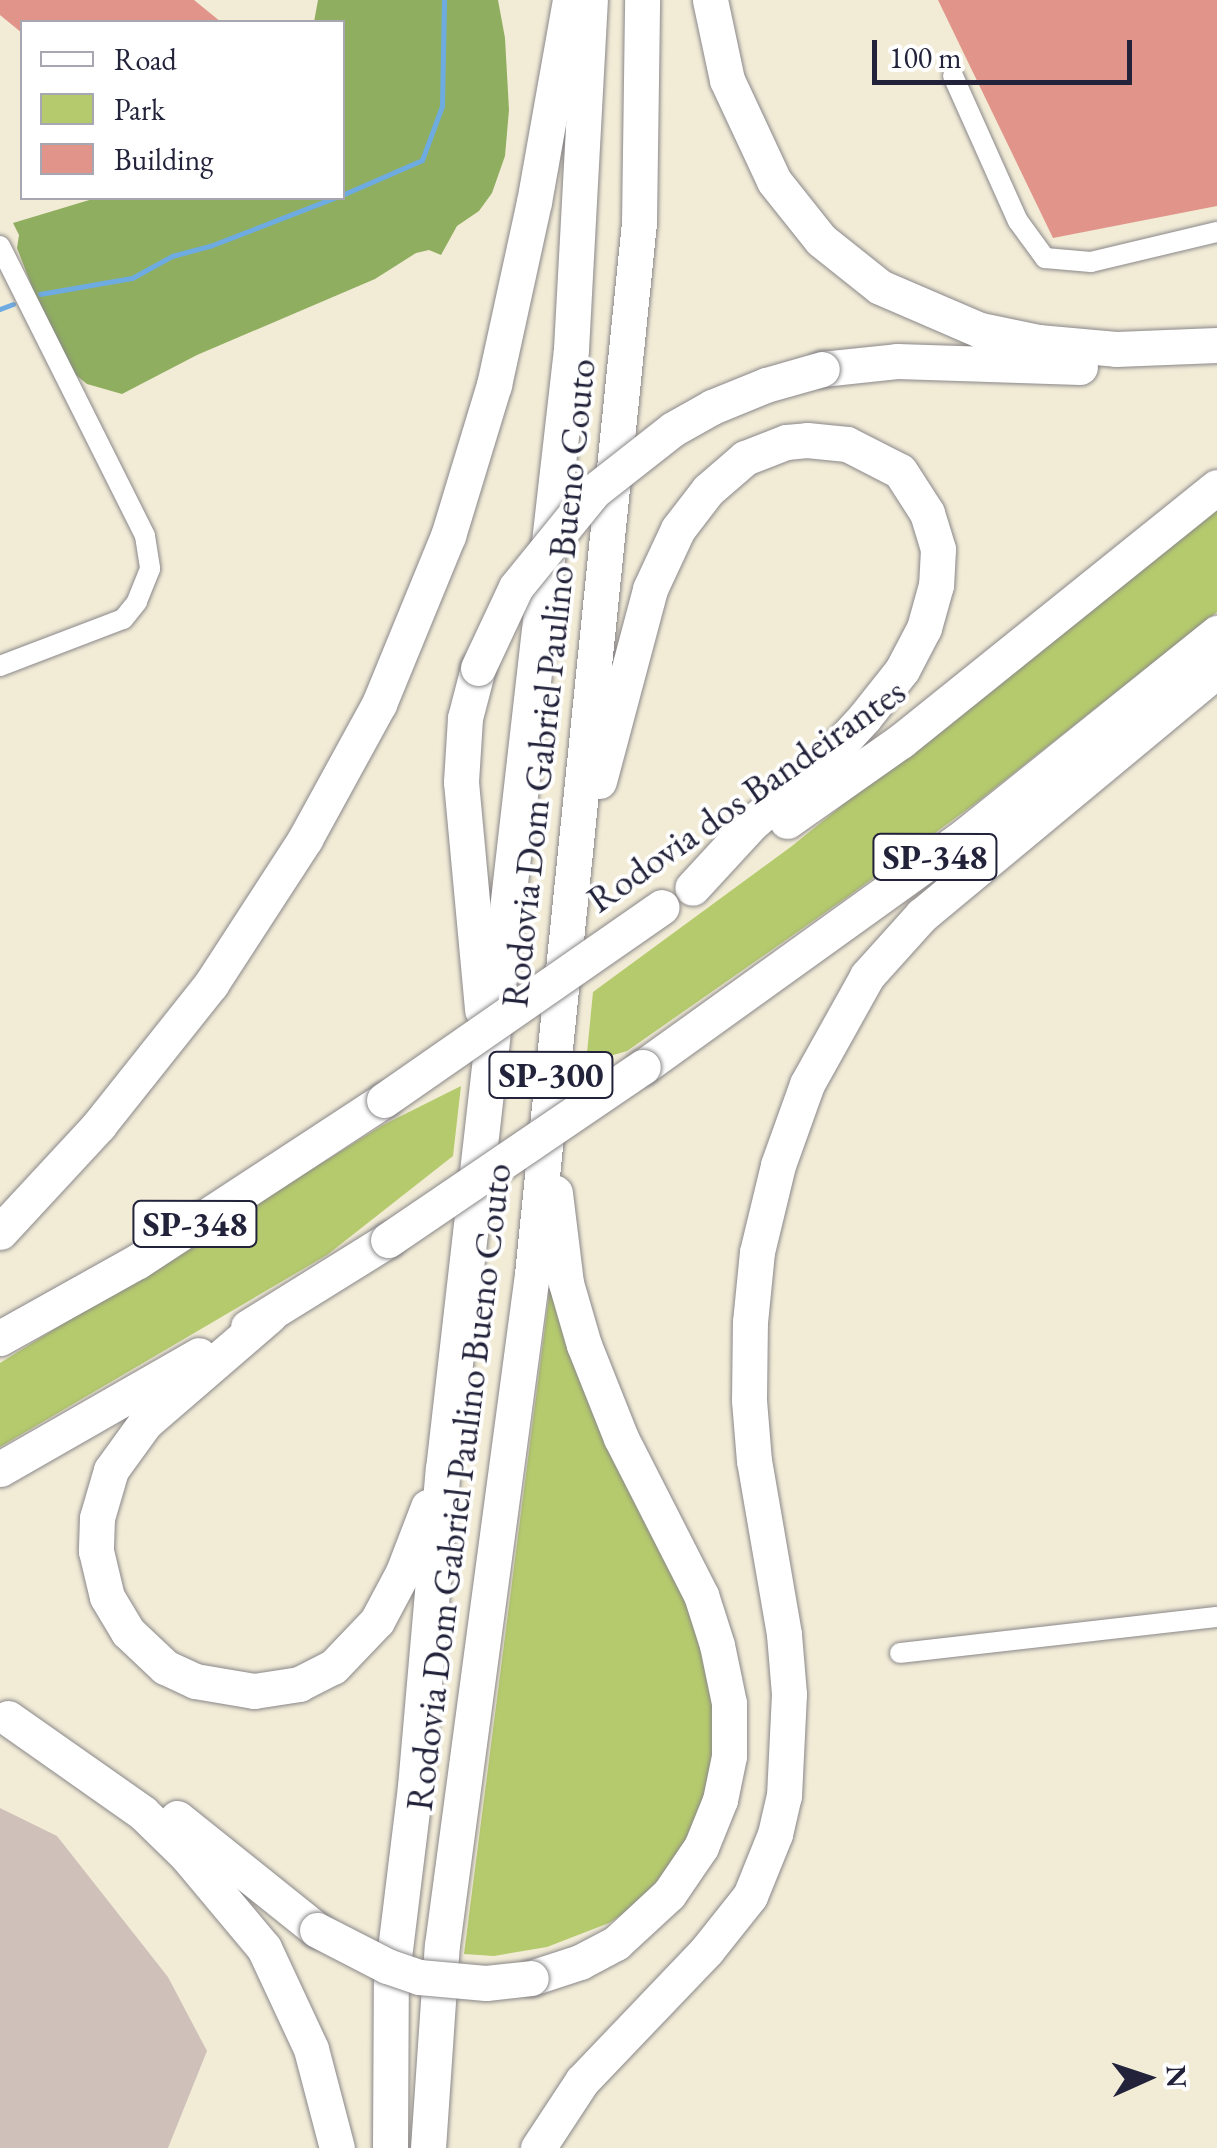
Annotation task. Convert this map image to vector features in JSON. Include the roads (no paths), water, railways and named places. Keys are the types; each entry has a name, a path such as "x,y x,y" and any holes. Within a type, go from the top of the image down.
{"highway":[{"path":"0,1232 98,1124 211,984 305,839 379,704 448,536 494,385 541,166 570,0"},
{"name":"Rodovia Dom Gabriel Paulino Bueno Couto","path":"390,2148 391,1982 415,1786 443,1468 571,349 590,0"},
{"name":"Rodovia Dom Gabriel Paulino Bueno Couto","path":"428,2148 442,1944 532,1274 639,223 642,0"},
{"path":"710,0 727,80 774,181 821,240 880,287 980,330 1038,342 1116,348 1208,346"},
{"path":"488,1076 461,782 466,718 478,668 516,587 594,491 672,429 712,407 766,385 822,369 898,360 1118,366 1208,346"},
{"path":"566,913 624,678 650,590 678,529 708,490 745,458 786,442 846,444 900,472 928,513 938,549 936,585 924,628 902,670 864,718 820,766 752,822 692,888"},
{"name":"Rodovia dos Bandeirantes","path":"0,1338 138,1261 384,1100 692,888 901,741 1217,488"},
{"name":"SP-348","path":"0,1469 270,1316 643,1066 966,834 1217,633"},
{"path":"538,2148 582,2081 696,1962 750,1896 775,1834 784,1796 789,1694 784,1634 754,1460 749,1400 750,1322 756,1252 778,1166 807,1084 868,976 922,914 1217,670"},
{"path":"4,1717 59,1738 148,1794 317,1930 387,1966 420,1977 486,1984 531,1978 580,1962 616,1942 669,1894 702,1847 720,1800 730,1756 729,1703 701,1595 603,1397 566,1282 556,1214 552,1062"},
{"path":"270,1316 145,1423 125,1447 101,1496 94,1534 100,1578 116,1614 144,1649 166,1667 224,1689 286,1688 334,1667 377,1621 403,1572 443,1468"},
{"path":"4,1717 143,1813 187,1856 264,1948 310,2049 336,2148"}],"street":[{"path":"953,76 1018,221 1044,258 1091,262 1217,232"},
{"path":"0,246 145,536 150,569 137,602 123,619 0,666"},
{"path":"900,1653 1217,1617"}],"waterway":[{"path":"345,194 422,160 442,106 444,0"},
{"path":"40,294 132,278 172,256 210,246 329,200"},
{"path":"0,309 13,304"}]}
